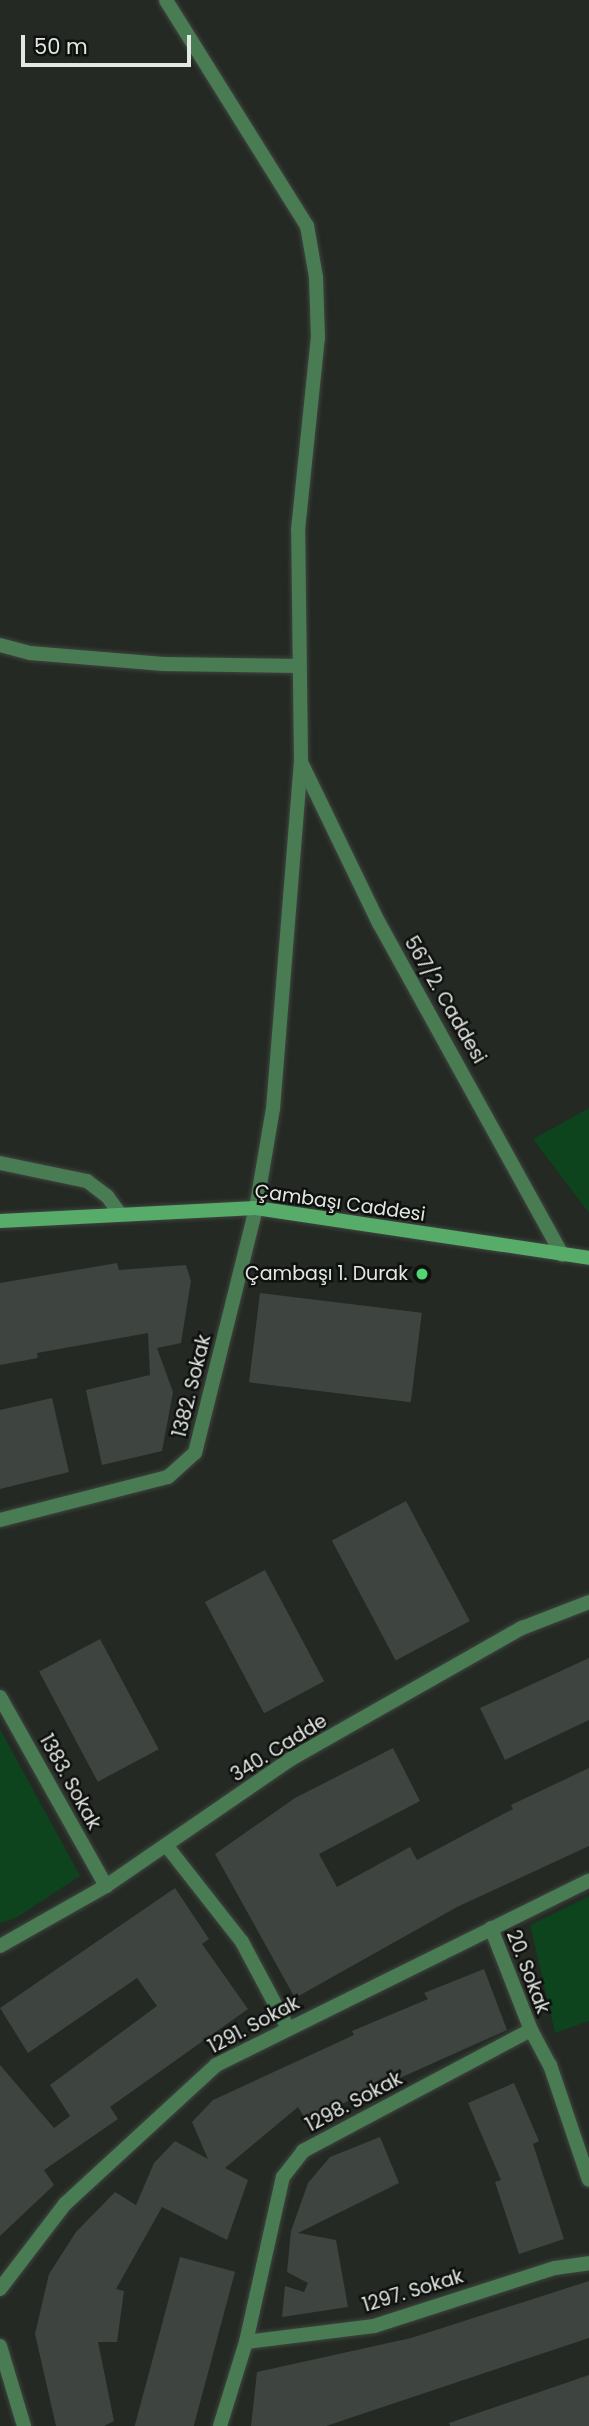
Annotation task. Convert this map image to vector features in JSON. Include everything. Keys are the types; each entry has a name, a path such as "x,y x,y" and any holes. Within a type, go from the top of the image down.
{"main road":[{"name":"Çambaşı Caddesi","path":"0,1221 256,1208 589,1258"}],"street":[{"name":"1382. Sokak","path":"0,1520 168,1477 195,1453 256,1208 273,1109 301,761 299,495 318,338 316,277 307,226 166,0"},
{"path":"0,645 30,653 164,664 299,666"},
{"name":"567/2. Caddesi","path":"301,761 379,923 562,1255"},
{"path":"0,1163 87,1181 107,1196 120,1214"},
{"name":"340. Cadde","path":"0,1945 106,1886 291,1759 522,1628 589,1602"},
{"name":"1383. Sokak","path":"0,1697 106,1886"},
{"path":"166,1845 242,1942 288,2028"},
{"name":"1291. Sokak","path":"0,2289 65,2204 216,2065 589,1881"},
{"name":"20. Sokak","path":"491,1928 531,2030 550,2065 589,2180"},
{"name":"1298. Sokak","path":"220,2426 246,2342 283,2177 303,2151 531,2030"},
{"name":"1297. Sokak","path":"246,2342 374,2326 555,2268 589,2263"},
{"path":"0,2346 24,2426"}],"green space":[{"path":"589,1108 589,1213 533,1139"},
{"path":"0,1729 80,1876 16,1918 0,1923"},
{"path":"589,1896 589,2021 555,2033 530,1925"}],"building":[{"path":"117,1263 119,1270 186,1265 191,1281 181,1343 157,1348 173,1392 162,1451 102,1465 86,1390 150,1375 148,1333 37,1353 38,1358 0,1365 0,1283"},
{"path":"260,1293 422,1313 411,1402 249,1382"},
{"path":"52,1398 69,1472 0,1489 0,1410"},
{"path":"406,1501 470,1621 396,1661 332,1540"},
{"path":"265,1570 324,1681 264,1713 205,1602"},
{"path":"100,1639 159,1749 98,1782 39,1671"},
{"path":"589,1658 589,1720 505,1760 480,1708"},
{"path":"393,1748 420,1801 319,1854 337,1887 410,1847 417,1860 513,1809 511,1805 589,1768 589,1846 457,1907 295,1998 215,1854 295,1798"},
{"path":"175,1888 209,1939 202,1944 248,2009 110,2107 118,2119 44,2170 54,2185 0,2236 0,2065 54,2128 70,2116 50,2085 157,2006 137,1978 28,2053 0,2008"},
{"path":"484,1969 507,2030 306,2120 298,2107 225,2168 248,2180 227,2240 162,2207 116,2289 124,2291 117,2342 98,2342 114,2421 104,2426 56,2426 35,2334 49,2274 76,2232 115,2192 136,2205 154,2163 175,2141 208,2159 192,2122 213,2100 354,2035 352,2031 428,1999 424,1993"},
{"path":"514,2083 539,2141 533,2144 564,2239 519,2254 495,2182 501,2180 468,2103"},
{"path":"380,2137 399,2183 298,2233 336,2240 348,2307 282,2317 285,2286 304,2292 308,2283 287,2272 291,2231 308,2183 330,2157"},
{"path":"180,2257 235,2272 194,2426 135,2426"},
{"path":"589,2281 589,2338 326,2426 251,2426 257,2372 411,2338"},
{"path":"589,2375 589,2426 450,2426 449,2423"}],"place":[{"name":"Çambaşı 1. Durak","path":"422,1274"}]}
